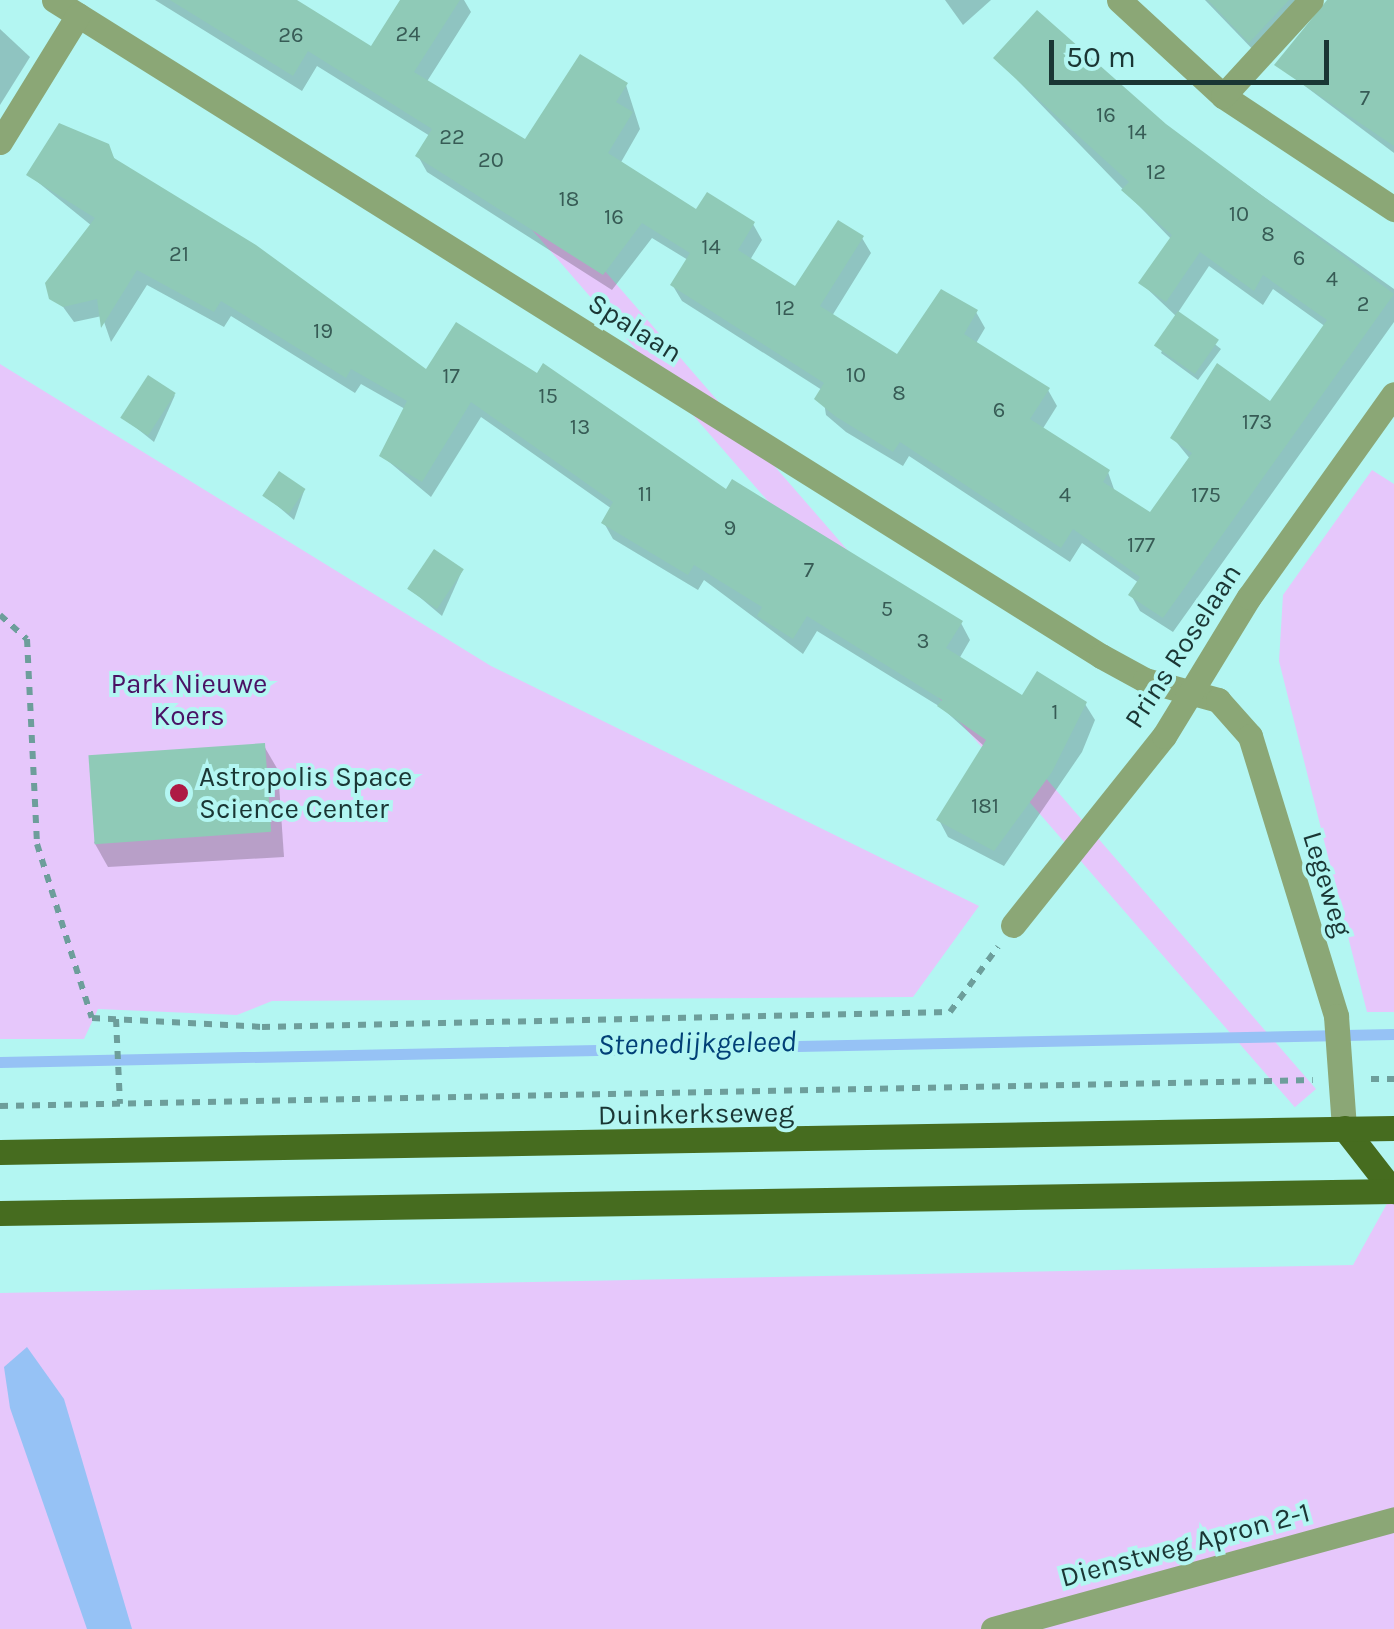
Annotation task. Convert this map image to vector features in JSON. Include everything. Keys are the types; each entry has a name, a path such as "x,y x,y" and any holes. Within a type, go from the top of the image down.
{"main road":[{"path":"1344,1128 1393,1190"},
{"name":"Duinkerkseweg","path":"0,1152 1394,1128"},
{"path":"0,1213 1393,1190"}],"street":[{"name":"Spalaan","path":"54,0 1101,656 1190,691"},
{"path":"1119,0 1223,96 1394,209"},
{"path":"1223,96 1311,0"},
{"path":"0,142 78,15"},
{"name":"Prins Roselaan","path":"1013,926 1190,691 1394,394"},
{"name":"Legeweg","path":"1190,691 1218,700 1250,736 1336,1016 1344,1128"},
{"path":"1393,1190 1394,1200"},
{"name":"Dienstweg Apron 2-1","path":"992,1629 1394,1518"}],"path":[{"path":"0,615 28,639 36,844 92,1018 262,1027 950,1012 1013,926"},
{"path":"116,1019 120,1100"},
{"path":"0,1106 120,1100 1341,1074"}],"green space":[{"path":"453,96 1316,1089 1295,1107 431,114"},
{"name":"Park Nieuwe Koers","path":"0,364 491,666 979,906 913,997 272,1001 237,1015 98,1009 84,1039 0,1039"},
{"path":"1372,470 1394,484 1394,1012 1367,1012 1279,661 1283,595"},
{"path":"1394,1191 1394,1629 0,1629 0,1293 1353,1265"}],"water":[{"path":"27,1347 64,1399 132,1629 87,1629 10,1408 4,1367"}],"building":[{"path":"170,0 297,0 371,46 400,0 460,0 414,72 525,139 580,54 628,83 616,102 633,112 608,153 696,209 707,192 755,222 738,250 795,286 838,220 864,236 820,306 897,354 941,289 978,310 964,334 1050,388 1030,419 1110,470 1103,482 1150,512 1192,453 1170,438 1217,363 1270,401 1327,320 1263,275 1254,291 1200,252 1166,302 1138,283 1172,235 1121,190 1129,182 993,58 1037,10 1166,124 1394,294 1163,618 1128,595 1140,577 1073,529 1061,548 900,442 893,452 835,416 814,399 824,383 670,285 690,253 642,223 603,275 415,156 432,129 308,51 293,76"},
{"path":"1208,0 1289,0 1249,43"},
{"path":"1327,0 1394,0 1394,146 1274,65"},
{"path":"59,123 109,144 114,158 256,245 426,369 456,322 537,373 543,363 726,489 732,479 963,621 946,648 1022,695 1037,671 1087,702 1052,772 994,851 936,820 986,740 937,706 942,700 807,616 793,639 757,616 762,607 694,565 688,575 601,523 613,502 471,402 422,482 379,456 407,401 351,369 346,378 221,301 214,312 137,270 101,328 97,299 63,307 49,299 45,283 95,218 26,175"},
{"path":"1178,311 1219,340 1195,374 1154,345"},
{"path":"148,375 176,393 148,436 120,418"},
{"path":"279,471 306,489 289,514 262,496"},
{"path":"434,549 464,569 437,609 407,589"},
{"name":"Astropolis Space Science Center","path":"265,743 271,832 95,844 88,755"}],"waterway":[{"name":"Stenedijkgeleed","path":"0,1062 1394,1034"}],"place":[{"name":"Astropolis Space Science Center","path":"179,793"}]}
